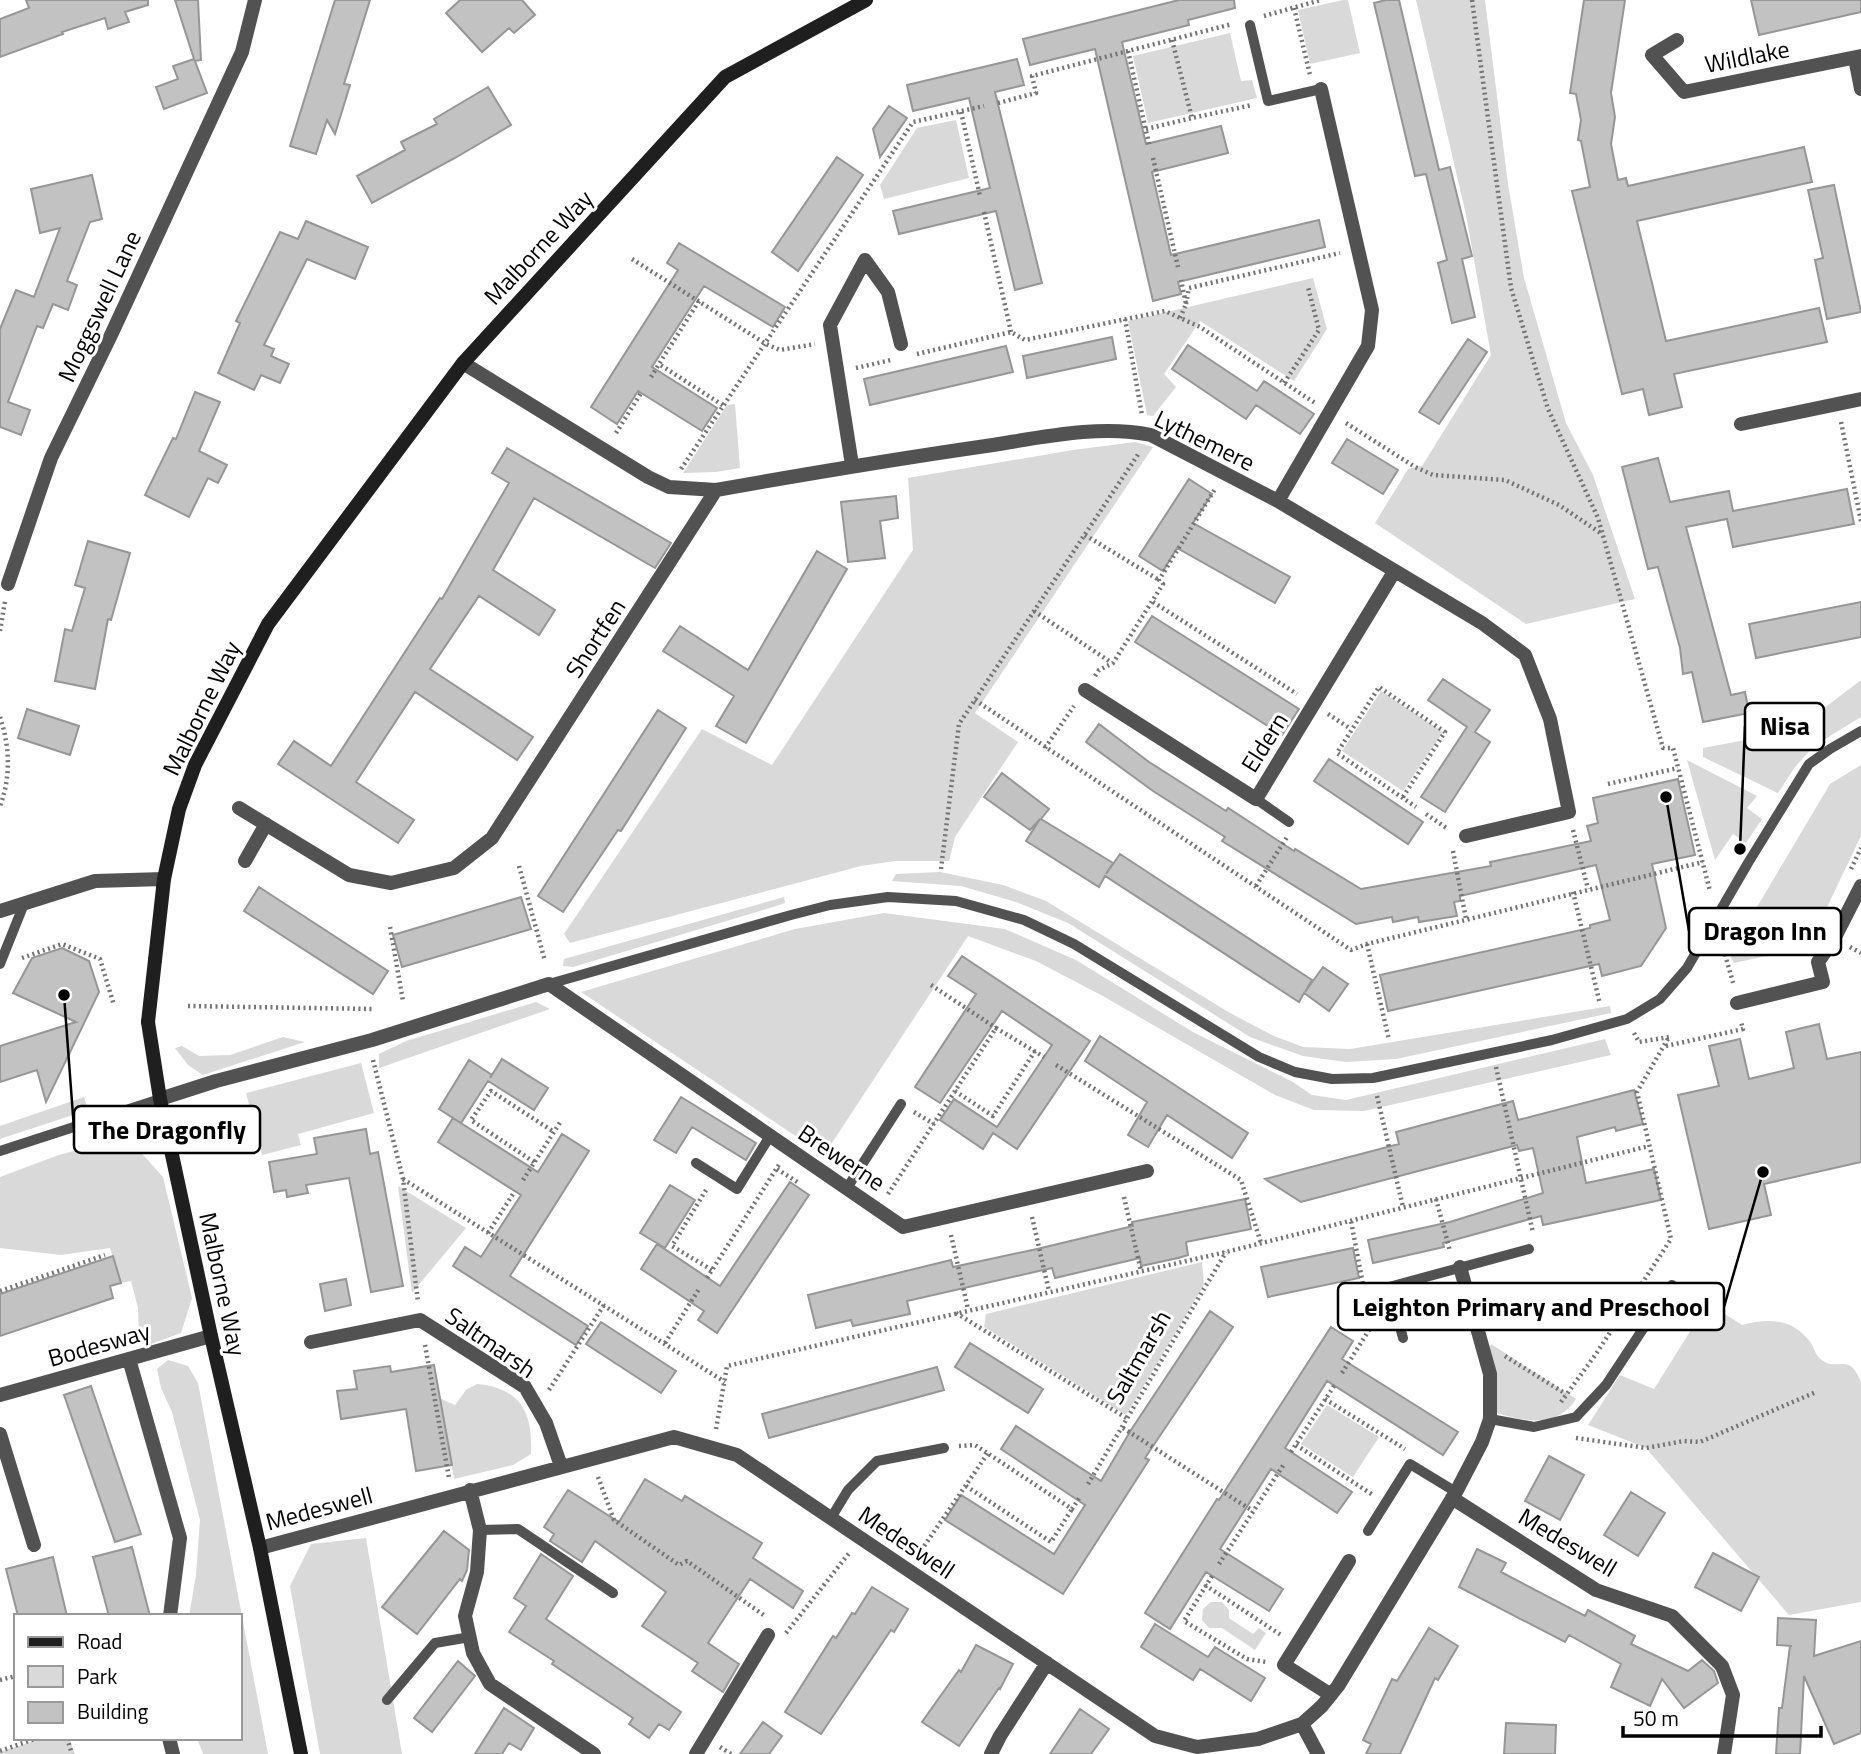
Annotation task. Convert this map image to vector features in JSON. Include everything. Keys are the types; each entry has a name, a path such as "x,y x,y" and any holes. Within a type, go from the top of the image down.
{"street":[{"name":"Moggswell Lane","path":"8,584 51,458 242,52 255,0"},
{"name":"Malborne Way","path":"301,1754 260,1548 160,1099 148,1022 164,879 179,809 195,765 268,624 463,363 725,77 866,0"},
{"name":"Wildlake","path":"1677,40 1652,55 1684,92 1858,57 1861,89"},
{"path":"1321,89 1372,310 1368,346 1278,501 1482,623 1525,655 1550,719 1569,812 1466,836"},
{"path":"852,466 830,325 865,260 888,292 903,350"},
{"path":"463,363 648,477 668,487 716,490"},
{"path":"1741,424 1861,399"},
{"name":"Lythemere","path":"716,490 852,466 1073,433 1146,433 1278,501"},
{"name":"Shortfen","path":"239,807 349,875 391,883 454,868 489,842 716,490"},
{"name":"Eldern","path":"1085,690 1256,799 1394,572"},
{"path":"245,861 266,824"},
{"path":"0,911 94,881 164,879"},
{"path":"1737,1003 1823,982 1818,962 1834,939 1861,886"},
{"path":"160,1099 216,1081 372,1040 549,984"},
{"name":"Brewerne","path":"549,984 903,1227 1147,1171"},
{"path":"1458,1268 1490,1374 1490,1422"},
{"name":"Saltmarsh","path":"311,1342 420,1320 525,1387 546,1423 561,1466"},
{"name":"Bodesway","path":"0,1395 211,1336"},
{"path":"129,1359 180,1538 170,1614"},
{"name":"Medeswell","path":"260,1548 674,1437 737,1455 1155,1736 1197,1746 1258,1739 1301,1724 1331,1695 1454,1495 1490,1422"},
{"path":"0,1434 34,1545"},
{"path":"470,1490 480,1530 477,1572 465,1616 473,1653 490,1684 594,1754"},
{"name":"Medeswell","path":"1454,1495 1596,1590 1672,1616 1722,1666 1733,1695 1724,1754"},
{"path":"1331,1695 1284,1665 1349,1561"},
{"path":"695,1754 768,1635"},
{"path":"991,1754 1047,1663"},
{"path":"1301,1724 1318,1754"}],"lane":[{"path":"1248,22 1268,101 1321,89"},
{"path":"549,984 830,905 888,897 956,901 1024,920 1074,944 1216,1032 1259,1057 1294,1073 1332,1079 1373,1078 1552,1040 1627,1019 1660,999 1688,968 1748,863 1810,764 1861,730"},
{"path":"1256,799 1289,822"},
{"path":"0,964 24,904"},
{"path":"0,1151 160,1099"},
{"path":"847,1188 901,1104"},
{"path":"696,1163 737,1189 770,1136"},
{"path":"1403,1338 1389,1287 1529,1249"},
{"path":"1490,1422 1534,1427 1576,1417 1606,1385 1672,1285"},
{"path":"831,1518 848,1490 877,1461 944,1448"},
{"path":"1368,1531 1410,1464 1454,1495"},
{"path":"480,1530 518,1529 613,1593"},
{"path":"387,1700 435,1643 470,1637"}],"path":[{"path":"998,103 1036,93 1032,76 1248,22 1321,0"},
{"path":"1472,0 1511,288 1548,409 1598,518 1663,748 1673,748 1711,896"},
{"path":"1294,8 1308,72 1321,89"},
{"path":"1172,40 1192,118"},
{"path":"1128,51 1149,144"},
{"path":"1146,130 1268,101"},
{"path":"668,487 914,122 984,106"},
{"path":"961,112 980,197"},
{"path":"1153,158 1178,267"},
{"path":"984,212 1011,332"},
{"path":"1180,318 1189,288 1358,249"},
{"path":"632,259 766,344 780,350 833,341"},
{"path":"1181,280 1186,304"},
{"path":"1284,383 1319,330 1308,287"},
{"path":"651,377 699,301"},
{"path":"903,350 1011,332 1025,340 1165,311 1200,327 1415,467 1433,475 1505,480 1559,505 1602,534"},
{"path":"941,869 959,724 1085,535 1146,433 1125,319"},
{"path":"838,372 891,360"},
{"path":"659,364 724,406"},
{"path":"605,450 641,393"},
{"path":"1837,404 1861,521"},
{"path":"1159,580 1224,473"},
{"path":"1045,748 1099,670 1113,663 1163,584 1085,535"},
{"path":"0,631 8,584"},
{"path":"1153,602 1351,729"},
{"path":"1034,611 1113,663"},
{"path":"1403,797 1445,732 1380,687 1337,753 1416,807"},
{"path":"975,700 1351,950 1573,892 1703,862"},
{"path":"0,717 6,735 9,767 5,795 0,806"},
{"path":"1608,784 1678,768"},
{"path":"1569,812 1588,889"},
{"path":"1426,814 1448,828 1466,919"},
{"path":"1256,886 1291,831 1289,822"},
{"path":"519,866 545,961"},
{"path":"1573,892 1600,1004"},
{"path":"390,927 403,1001"},
{"path":"6,953 20,959 62,944 100,959 114,1006"},
{"path":"1367,944 1389,1040"},
{"path":"931,985 1044,1057"},
{"path":"188,1006 373,1009"},
{"path":"878,1210 996,1028"},
{"path":"1550,1424 1557,1406 1596,1354 1671,1239 1637,1092 1670,1037"},
{"path":"955,1091 993,1116 1035,1051"},
{"path":"1493,1053 1536,1248 1529,1249"},
{"path":"372,1055 403,1179 420,1320 449,1479"},
{"path":"1056,1065 1241,1180 1261,1243"},
{"path":"1373,1078 1403,1207"},
{"path":"534,1162 471,1120 491,1091 554,1132"},
{"path":"523,1180 561,1121"},
{"path":"712,1447 727,1366 1226,1252 1649,1146"},
{"path":"707,1278 790,1149"},
{"path":"712,1270 672,1246 715,1175"},
{"path":"1120,1177 1140,1271"},
{"path":"403,1179 725,1382"},
{"path":"488,1233 515,1191"},
{"path":"1028,1198 1049,1291"},
{"path":"1436,1199 1458,1268"},
{"path":"946,1217 968,1309"},
{"path":"1342,1373 1371,1327 1351,1221"},
{"name":"Saltmarsh","path":"1088,1484 1226,1252"},
{"path":"0,1291 105,1255"},
{"path":"665,1343 699,1289"},
{"path":"537,1408 604,1305"},
{"path":"956,1312 1128,1419"},
{"path":"1481,1340 1566,1394"},
{"path":"1291,1452 1334,1385"},
{"path":"1567,1436 1646,1448 1684,1441 1700,1442 1816,1392"},
{"path":"1325,1399 1406,1449"},
{"path":"1123,1428 1253,1511"},
{"path":"944,1448 975,1445 1072,1509"},
{"path":"1296,1446 1385,1503"},
{"path":"908,1570 988,1452"},
{"path":"592,1458 614,1520 679,1565 687,1561 769,1618 768,1635 778,1643 862,1538"},
{"path":"1219,1564 1283,1464"},
{"path":"965,1486 1051,1542 1080,1497"},
{"path":"1212,1576 1184,1621 1248,1659 1284,1665"},
{"path":"1205,1585 1296,1645"},
{"path":"0,1751 31,1740"}],"green space":[{"path":"1348,0 1360,53 1310,64 1298,10"},
{"path":"1416,0 1485,0 1508,184 1524,278 1566,423 1593,475 1635,599 1526,624 1375,523 1408,469 1422,466 1491,355 1466,215"},
{"path":"1230,33 1241,81 1252,80 1257,98 1148,123 1133,56"},
{"path":"956,120 969,178 884,199 880,185 917,128"},
{"path":"1313,278 1327,329 1294,381 1200,321 1164,374 1176,387 1153,416 1147,415 1128,321"},
{"path":"735,404 740,468 683,473 727,405"},
{"path":"1135,442 1153,447 975,713 1018,742 955,837 949,861 895,861 861,866 570,943 564,934 702,729 772,765 913,550 908,478"},
{"path":"1861,680 1861,717 1815,745 1795,767 1778,793 1703,757 1703,748 1794,731"},
{"path":"1381,691 1443,732 1403,791 1342,751"},
{"path":"1687,760 1757,796 1747,808 1762,819 1746,843 1733,834 1715,860"},
{"path":"1861,765 1861,836 1808,947 1734,963 1729,954 1830,784"},
{"path":"940,872 1003,885 1046,901 1230,1013 1274,1036 1303,1047 1350,1049 1610,1006 1611,1013 1396,1059 1346,1062 1303,1056 1250,1037 1068,923 1016,902 961,886 892,881 896,874"},
{"path":"784,897 785,903 773,907 573,967 563,966 564,959"},
{"path":"884,913 1005,929 1076,960 1193,1032 1293,1082 1312,1095 1346,1100 1605,1039 1611,1055 1364,1111 1314,1110 1275,1095 1101,995 1036,961 968,936 824,1155 581,992 795,929"},
{"path":"536,1002 550,1009 379,1068 379,1054 406,1041"},
{"path":"283,1037 305,1042 203,1075 188,1065 175,1048 182,1046 199,1056 230,1055"},
{"path":"361,1063 374,1113 298,1134 301,1145 262,1155 246,1093"},
{"path":"84,1097 88,1110 0,1139 0,1126"},
{"path":"126,1136 163,1177 192,1298 181,1333 151,1344 139,1336 138,1308 131,1281 121,1283 110,1248 61,1255 0,1248 0,1177 56,1156"},
{"path":"398,1186 466,1228 412,1293"},
{"path":"1202,1262 1204,1285 1126,1415 984,1327 986,1314"},
{"path":"1708,1303 1742,1325 1762,1321 1788,1324 1804,1335 1821,1359 1829,1364 1848,1365 1857,1373 1861,1382 1861,1602 1789,1615 1646,1448 1588,1425 1620,1375 1654,1389"},
{"path":"1491,1344 1576,1399 1560,1415 1550,1419 1519,1419 1497,1413 1489,1349"},
{"path":"168,1360 188,1366 198,1383 242,1614 189,1614 196,1575 200,1520 172,1412 161,1388 157,1369"},
{"path":"477,1384 504,1391 521,1405 530,1426 531,1454 513,1465 454,1479 439,1398 455,1405 466,1390"},
{"path":"1327,1405 1379,1437 1353,1477 1301,1444"},
{"path":"366,1538 402,1754 320,1754 290,1586 311,1544"},
{"path":"1211,1602 1222,1602 1229,1610 1229,1618 1253,1634 1259,1628 1266,1633 1255,1650 1222,1628 1209,1628 1202,1620 1203,1609"},
{"path":"242,1616 268,1754 203,1754 198,1740 242,1740"},
{"path":"37,1740 70,1740 75,1754 0,1754"}],"building":[{"path":"26,0 148,0 148,5 125,12 129,22 108,29 105,18 0,57 0,19 29,8"},
{"path":"175,0 198,0 201,60 195,61 207,93 164,109 156,87 178,79 173,66 194,59"},
{"path":"335,0 370,0 344,84 350,85 335,134 327,120 316,154 290,146"},
{"path":"460,0 522,0 535,15 514,33 509,28 482,52 446,13"},
{"path":"1179,0 1234,0 1235,8 1188,20 1189,25 1122,42 1146,144 1221,126 1228,153 1152,172 1171,255 1319,220 1325,247 1178,282 1181,294 1153,301 1095,49 1030,65 1023,39"},
{"path":"1399,0 1439,170 1450,167 1472,256 1462,259 1475,317 1452,323 1438,263 1447,260 1426,174 1415,176 1374,3"},
{"path":"1584,0 1625,0 1611,93 1615,117 1611,144 1618,180 1626,178 1628,186 1804,147 1812,182 1637,221 1666,341 1819,308 1827,342 1674,374 1682,407 1649,415 1643,389 1622,394 1572,191 1590,187 1581,141 1578,140 1581,120 1576,94 1570,93"},
{"path":"1751,0 1861,0 1861,12 1759,35"},
{"path":"1017,59 1024,85 995,92 1042,283 1015,290 996,211 899,234 893,211 990,188 969,98 913,111 907,85"},
{"path":"488,87 511,125 372,203 357,176 405,150 401,142 437,124 434,119"},
{"path":"889,106 907,118 880,157 873,129"},
{"path":"837,157 863,175 798,271 772,252"},
{"path":"92,175 102,219 90,222 67,281 77,285 68,310 53,304 43,328 37,326 8,402 30,410 21,435 0,427 0,329 16,290 34,297 60,228 40,233 31,189"},
{"path":"1834,185 1861,312 1827,319 1815,260 1823,258 1808,190"},
{"path":"306,221 368,247 355,279 307,259 264,345 274,349 271,356 289,364 280,383 261,375 254,390 218,373 240,323 236,321 280,232 298,239"},
{"path":"679,243 785,307 773,327 704,286 652,367 717,408 702,431 638,391 617,424 591,407 678,270 667,263"},
{"path":"1112,337 1116,359 1027,378 1023,356"},
{"path":"1468,339 1487,352 1439,424 1419,412"},
{"path":"1188,345 1257,391 1264,381 1314,414 1300,434 1256,405 1246,419 1172,369"},
{"path":"1006,346 1013,372 870,405 864,379"},
{"path":"195,392 220,402 199,451 227,465 218,483 208,478 189,517 145,495 173,438 176,439"},
{"path":"1347,439 1398,470 1383,494 1332,463"},
{"path":"507,448 671,543 655,568 534,498 493,570 555,610 539,635 479,596 430,669 533,737 517,760 415,692 356,782 414,820 398,843 278,764 294,741 331,766 440,598 442,599 509,483 492,473"},
{"path":"1658,458 1670,502 1729,491 1733,511 1847,489 1854,524 1733,547 1727,519 1686,527 1731,695 1745,692 1749,713 1703,722 1692,672 1683,674 1680,648 1658,567 1648,569 1622,467"},
{"path":"1189,479 1212,494 1193,523 1290,577 1275,603 1177,548 1163,571 1139,556"},
{"path":"896,496 898,518 880,521 885,558 848,562 841,502"},
{"path":"88,541 130,553 111,620 108,619 95,689 55,681 65,629 72,631 85,588 75,585"},
{"path":"817,551 847,569 746,743 716,726 734,696 663,651 680,626 748,670"},
{"path":"1861,602 1861,637 1756,658 1749,624"},
{"path":"1152,616 1299,709 1282,735 1135,642"},
{"path":"1443,679 1490,710 1475,732 1490,742 1445,812 1421,797 1467,727 1428,700"},
{"path":"27,709 79,726 70,755 18,738"},
{"path":"658,710 686,728 621,831 618,830 563,912 538,896"},
{"path":"1099,724 1149,762 1226,811 1228,808 1294,851 1295,849 1361,889 1491,866 1490,862 1591,841 1587,826 1598,823 1593,798 1678,779 1695,855 1652,864 1666,928 1641,966 1602,976 1599,964 1388,1011 1380,975 1590,928 1590,925 1610,920 1596,865 1460,896 1460,901 1454,902 1457,916 1419,922 1418,917 1393,922 1392,917 1356,924 1222,841 1225,837 1153,791 1086,742"},
{"path":"1329,759 1423,822 1408,844 1314,781"},
{"path":"1002,773 1049,809 1041,819 1113,863 1106,874 1120,854 1312,980 1305,992 1323,967 1348,984 1329,1011 1304,993 1299,1002 1105,876 1099,887 1026,841 1040,819 1030,830 984,797"},
{"path":"259,887 388,971 373,994 244,911"},
{"path":"521,897 531,929 402,967 393,935"},
{"path":"62,948 89,961 99,992 46,1102 37,1070 0,1082 0,1046 76,1022 13,993 32,958"},
{"path":"962,956 1090,1041 1017,1149 993,1133 983,1149 940,1120 954,1099 997,1127 1052,1045 1002,1011 940,1103 915,1087 976,994 948,976"},
{"path":"1819,1024 1827,1059 1861,1052 1861,1162 1764,1184 1771,1215 1709,1229 1678,1095 1719,1086 1709,1046 1740,1039 1749,1079 1794,1068 1786,1032"},
{"path":"1100,1036 1248,1133 1232,1158 1167,1115 1148,1147 1128,1135 1147,1102 1085,1061"},
{"path":"502,1059 548,1088 534,1110 488,1081 461,1123 439,1109 469,1060 492,1075"},
{"path":"1634,1090 1643,1124 1616,1131 1615,1127 1577,1137 1586,1183 1654,1169 1661,1200 1543,1225 1541,1216 1443,1243 1444,1247 1373,1263 1368,1240 1450,1222 1543,1193 1533,1148 1519,1151 1517,1145 1301,1202 1265,1179 1399,1144 1396,1132 1513,1101 1518,1120"},
{"path":"681,1097 756,1143 746,1160 692,1127 676,1153 654,1140"},
{"path":"453,1118 538,1172 562,1134 589,1151 510,1276 588,1326 576,1345 453,1266 465,1247 481,1257 521,1195 438,1142"},
{"path":"366,1129 370,1154 378,1152 403,1286 371,1292 349,1178 306,1185 308,1193 287,1197 286,1190 274,1192 269,1162 317,1154 314,1138"},
{"path":"790,1182 809,1195 717,1333 698,1320 704,1311 641,1269 657,1244 720,1286"},
{"path":"670,1185 695,1200 665,1248 640,1233"},
{"path":"1245,1199 1251,1229 1186,1242 1188,1255 1141,1266 1140,1258 1055,1278 1052,1268 907,1301 910,1314 853,1326 851,1320 816,1328 808,1295 951,1260 953,1267 1037,1249 1133,1226 1132,1222"},
{"path":"1353,1248 1359,1278 1268,1297 1261,1267"},
{"path":"113,1256 121,1283 110,1286 113,1298 0,1336 0,1294"},
{"path":"346,1279 351,1305 325,1311 320,1284"},
{"path":"1210,1311 1233,1327 1145,1458 1149,1460 1063,1594 945,1520 961,1495 1054,1554 1085,1505 1001,1449 1016,1426 1101,1481 1131,1430"},
{"path":"601,1322 676,1371 661,1393 586,1344"},
{"path":"1331,1327 1353,1341 1342,1359 1458,1432 1443,1455 1327,1381 1285,1448 1352,1492 1337,1513 1271,1469 1220,1549 1283,1589 1269,1611 1206,1572 1170,1629 1145,1613"},
{"path":"970,1343 1043,1389 1028,1413 955,1367"},
{"path":"434,1365 452,1465 416,1471 406,1409 341,1419 337,1391 357,1389 354,1371 390,1366 391,1372"},
{"path":"937,1367 944,1390 769,1438 762,1414"},
{"path":"91,1386 141,1534 115,1542 64,1395"},
{"path":"1549,1456 1584,1475 1560,1520 1525,1501"},
{"path":"645,1479 682,1501 685,1496 762,1543 753,1558 803,1591 793,1608 750,1579 708,1643 739,1664 723,1692 692,1671 698,1663 642,1626 666,1592 595,1541 582,1562 550,1541 554,1534 544,1527 568,1490 619,1522"},
{"path":"1631,1492 1665,1513 1638,1556 1604,1535"},
{"path":"444,1531 469,1550 467,1570 462,1581 460,1579 417,1634 382,1607"},
{"path":"132,1547 149,1614 108,1614 93,1557"},
{"path":"1477,1549 1506,1563 1501,1572 1585,1616 1588,1610 1635,1636 1631,1644 1688,1671 1702,1660 1714,1671 1718,1683 1684,1708 1662,1679 1650,1706 1611,1687 1621,1664 1569,1635 1565,1642 1459,1587"},
{"path":"1713,1553 1759,1577 1741,1611 1695,1587"},
{"path":"541,1554 573,1576 546,1619 681,1712 669,1730 659,1724 649,1738 629,1724 633,1718 509,1632 526,1606 514,1598"},
{"path":"53,1557 67,1614 17,1614 6,1569"},
{"path":"872,1587 908,1609 821,1734 785,1712 833,1636 836,1638"},
{"path":"1778,1618 1816,1620 1814,1656 1861,1641 1861,1733 1834,1744 1804,1676 1800,1754 1776,1754 1779,1708 1782,1708 1792,1646 1777,1645"},
{"path":"1155,1624 1208,1657 1215,1647 1265,1678 1251,1701 1200,1669 1193,1680 1141,1647"},
{"path":"1429,1628 1458,1646 1438,1680 1435,1678 1400,1754 1366,1754 1371,1744 1363,1740 1392,1679 1397,1681"},
{"path":"976,1645 1013,1664 1000,1689 959,1746 922,1722 959,1670 961,1672"},
{"path":"458,1661 475,1676 432,1732 414,1718"},
{"path":"504,1708 534,1728 521,1750 509,1743 502,1754 475,1754"},
{"path":"1080,1709 1109,1729 1091,1754 1050,1754"},
{"path":"763,1722 782,1736 769,1754 740,1754"},
{"path":"1506,1723 1556,1725 1555,1754 1504,1754"}],"place":[{"name":"Dragon Inn","path":"1666,797"},
{"name":"Nisa","path":"1740,849"},
{"name":"The Dragonfly","path":"64,995"},
{"name":"Leighton Primary and Preschool","path":"1763,1172"}]}
